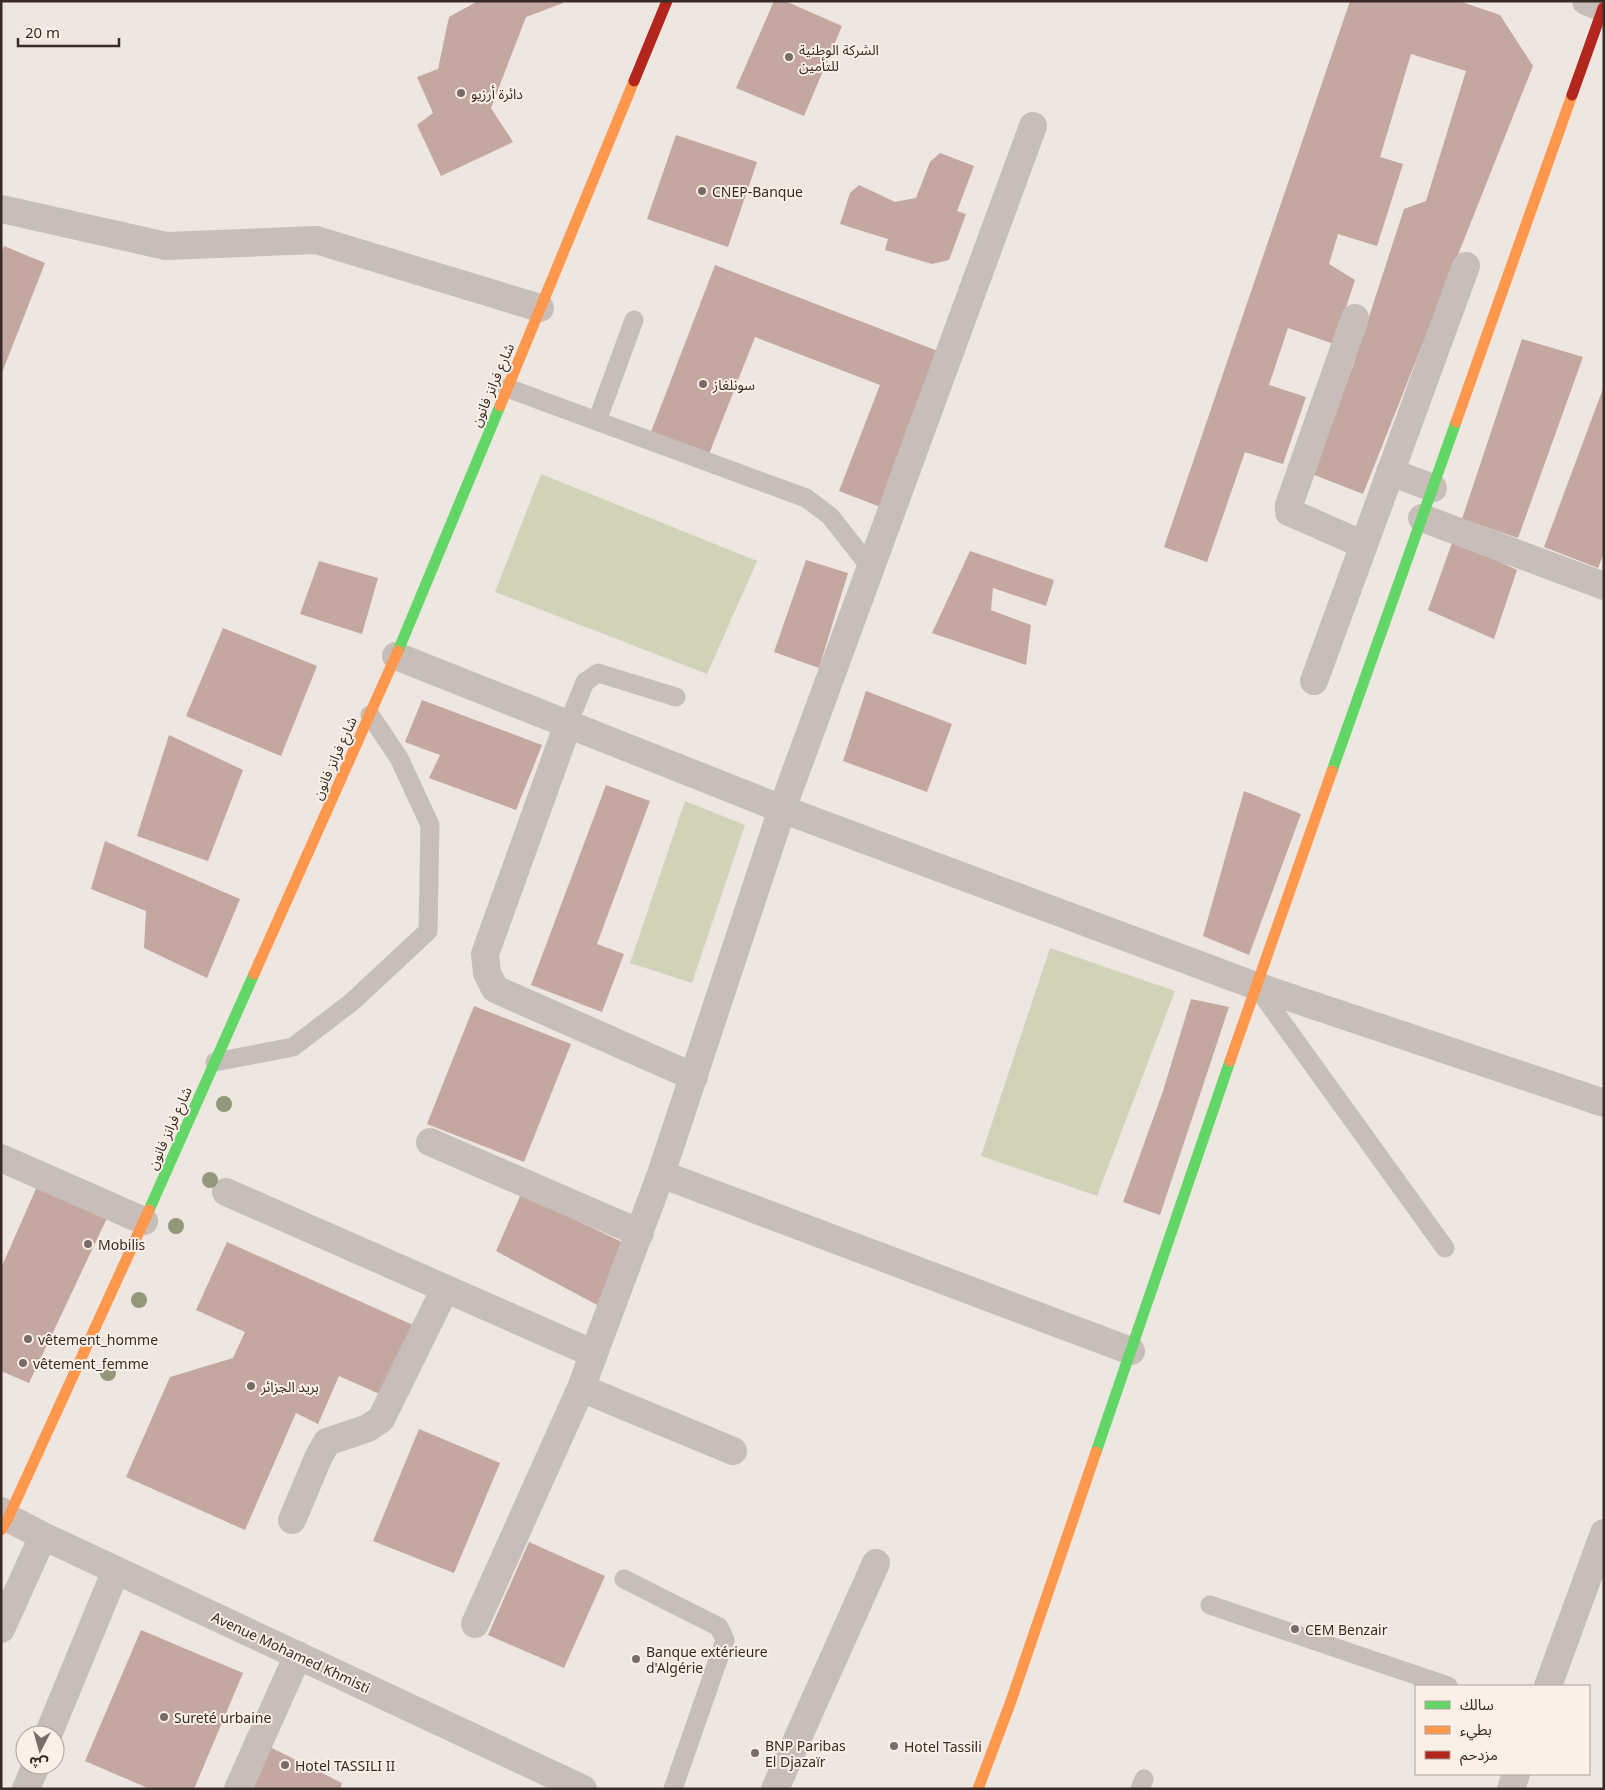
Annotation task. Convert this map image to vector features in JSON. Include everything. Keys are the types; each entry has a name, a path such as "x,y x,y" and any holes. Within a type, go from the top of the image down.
{"street":[{"name":"شارع فرانز فانون","path":"4,1520 144,1221 396,656 667,1"},
{"path":"978,1789 1014,1692 1256,986 1422,518 1597,6"},
{"path":"475,1624 581,1388 662,1174 782,809 1033,126"},
{"path":"1,209 166,246 316,240 540,308"},
{"path":"1314,681 1466,266"},
{"path":"1354,318 1289,504 1289,512 1364,545"},
{"path":"1390,472 1432,488"},
{"path":"1422,518 1604,586"},
{"path":"396,656 782,809 1256,986 1604,1103"},
{"path":"568,724 485,954 487,973 495,989 694,1077"},
{"path":"430,1142 640,1232"},
{"path":"1,1158 144,1221"},
{"path":"662,1174 1131,1351"},
{"path":"226,1192 594,1354"},
{"path":"292,1520 319,1456 328,1442 368,1428 381,1419 445,1288"},
{"path":"581,1388 733,1451"},
{"name":"Avenue Mohamed Khmisti","path":"4,1520 44,1536 298,1654 578,1788"},
{"path":"1548,1685 1604,1533"},
{"path":"1,1629 44,1536"},
{"path":"775,1789 876,1563"},
{"path":"52,1725 116,1570"},
{"path":"238,1789 298,1654"},
{"path":"26,1789 32,1775"},
{"path":"1511,1789 1516,1775"}],"lane":[{"path":"597,421 634,320"},
{"path":"507,388 806,498 830,516 871,568"},
{"path":"568,724 584,682 598,673 676,697"},
{"path":"215,1062 293,1046 352,1001 428,931 430,825 399,758 370,715"},
{"path":"1256,986 1446,1248"},
{"path":"624,1579 719,1627 725,1640 673,1789"},
{"path":"1210,1605 1445,1685"}],"green space":[{"path":"541,474 757,561 707,674 495,592"},
{"path":"685,801 745,825 692,983 630,963"},
{"path":"1050,948 1175,991 1097,1196 981,1156"}],"building":[{"name":"دائرة أرزيو","path":"478,1 562,1 563,3 526,17 491,108 513,142 441,176 417,125 433,113 417,77 438,69 449,17"},
{"name":"الشركة الوطنية للتأمين","path":"774,1 785,1 842,26 804,116 736,88"},
{"path":"1350,1 1459,1 1500,15 1533,66 1363,494 1312,474 1352,369 1404,209 1426,201 1466,71 1411,54 1380,157 1403,164 1377,246 1338,234 1329,264 1355,280 1334,344 1288,328 1269,385 1306,397 1283,464 1245,452 1207,562 1164,547"},
{"name":"CNEP-Banque","path":"676,135 757,162 728,247 647,219"},
{"path":"940,153 974,166 957,211 966,214 949,260 932,264 885,250 888,239 840,224 850,193 859,185 895,202 916,198 930,162"},
{"path":"4,246 45,263 1,375 1,253"},
{"path":"715,265 943,353 883,508 839,491 880,385 755,337 709,454 651,432"},
{"path":"1522,339 1583,357 1518,538 1462,519"},
{"path":"1604,386 1604,552 1598,568 1544,547"},
{"path":"1453,540 1517,570 1494,639 1428,610"},
{"path":"970,551 1054,580 1046,606 993,588 991,610 1031,625 1026,665 932,633"},
{"path":"806,560 848,573 819,668 774,652"},
{"path":"319,561 378,578 362,634 300,614"},
{"path":"223,628 317,666 281,756 186,716"},
{"path":"866,691 952,724 927,792 843,761"},
{"path":"422,700 542,745 516,810 429,778 440,755 405,742"},
{"path":"169,735 243,770 208,861 137,836"},
{"path":"606,785 650,801 597,944 624,954 602,1012 531,985"},
{"path":"1244,791 1301,814 1249,955 1203,936"},
{"path":"105,841 240,899 207,978 144,948 146,911 91,889"},
{"path":"1191,999 1229,1007 1160,1215 1123,1202 1163,1091"},
{"path":"474,1006 571,1044 524,1162 427,1124"},
{"path":"39,1182 108,1216 29,1383 1,1371 1,1268"},
{"path":"521,1194 626,1244 601,1307 496,1251"},
{"name":"بريد الجزائر","path":"227,1242 413,1325 382,1395 339,1376 318,1424 296,1413 245,1530 126,1477 170,1377 233,1358 245,1332 196,1310"},
{"path":"419,1429 500,1463 454,1573 373,1541"},
{"path":"529,1542 605,1576 564,1668 488,1635"},
{"name":"Sureté urbaine","path":"141,1630 243,1673 194,1789 150,1789 85,1761"},
{"name":"Hotel TASSILI II","path":"270,1747 342,1783 340,1789 253,1789"}],"traffic: fast":[{"path":"398,651 500,406"},
{"path":"1332,771 1456,422"},
{"path":"149,1210 254,974"},
{"path":"1096,1452 1230,1061"}],"traffic: slow":[{"path":"500,406 634,81"},
{"path":"1456,422 1572,95"},
{"path":"254,974 398,651"},
{"path":"1230,1061 1332,771"},
{"path":"1,1530 149,1210"},
{"path":"978,1789 1011,1701 1096,1452"}],"traffic: jam":[{"path":"634,81 667,1"},
{"path":"1572,95 1604,9"}],"place":[{"name":"الشركة الوطنية للتأمين","path":"789,57"},
{"name":"دائرة أرزيو","path":"461,93"},
{"name":"CNEP-Banque","path":"702,191"},
{"name":"سونلغاز","path":"703,384"},
{"name":"Mobilis","path":"88,1244"},
{"name":"vêtement_homme","path":"28,1339"},
{"name":"vêtement_femme","path":"23,1363"},
{"name":"بريد الجزائر","path":"251,1386"},
{"name":"CEM Benzair","path":"1295,1629"},
{"name":"Banque extérieure d'Algérie","path":"636,1659"},
{"name":"Sureté urbaine","path":"164,1717"},
{"name":"Hotel Tassili","path":"894,1746"},
{"name":"BNP Paribas El Djazaïr","path":"755,1753"},
{"name":"Hotel TASSILI II","path":"285,1765"}]}
